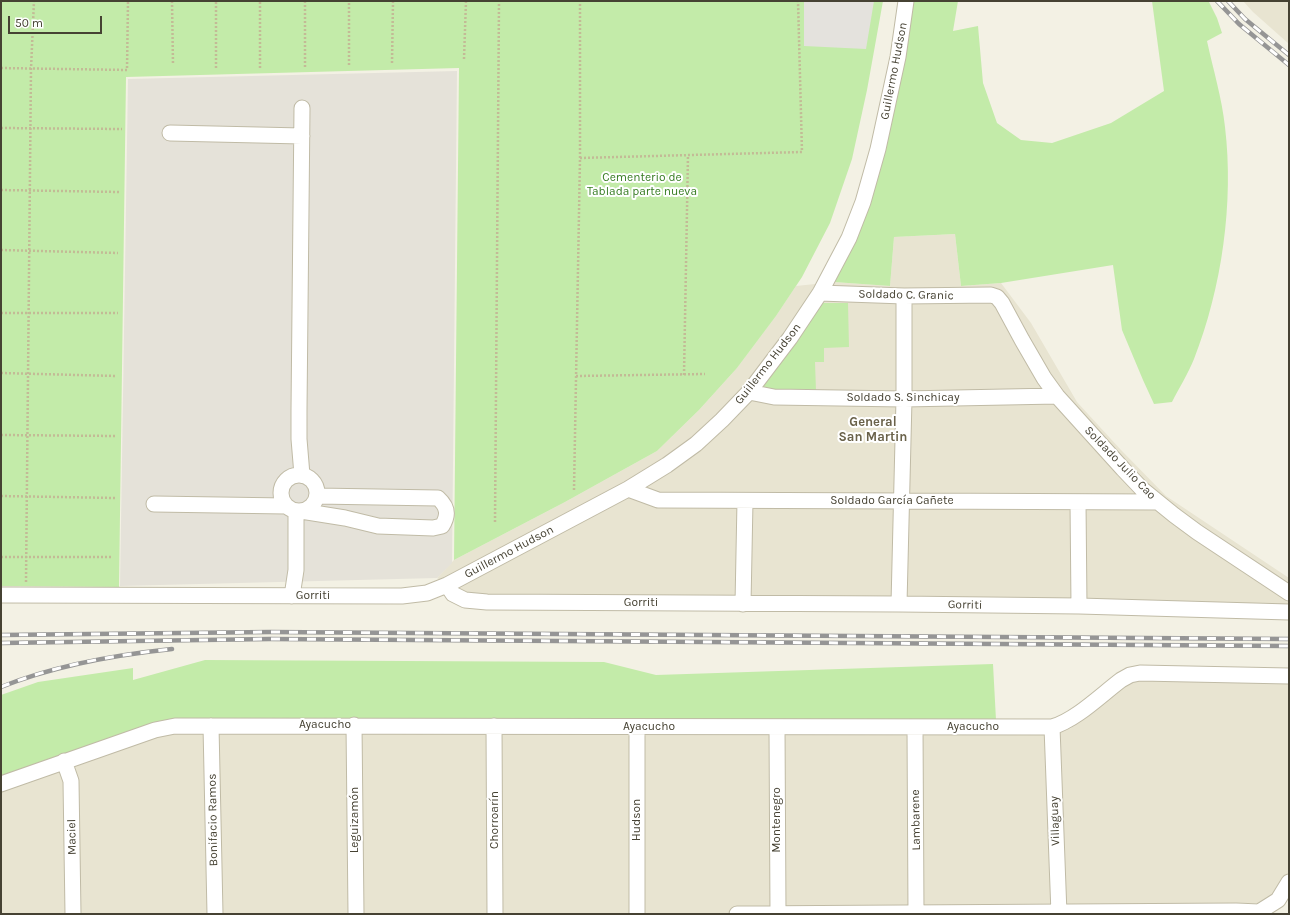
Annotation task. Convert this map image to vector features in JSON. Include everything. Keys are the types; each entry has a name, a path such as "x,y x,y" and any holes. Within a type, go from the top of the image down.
{"street":[{"name":"Guillermo Hudson","path":"447,585 628,489 667,465 696,444 749,392 790,338 820,293 848,238 863,202 878,149 898,57 906,1"},
{"path":"302,108 299,424 302,475"},
{"path":"170,133 302,136"},
{"name":"Soldado C. Granic","path":"820,293 904,296 991,295"},
{"name":"Soldado Julio Cao","path":"991,295 1002,302 1036,364 1057,396 1123,469 1157,502 1197,532 1289,593"},
{"path":"899,604 904,399 904,296"},
{"name":"Soldado S. Sinchicay","path":"749,392 774,397 904,399 1057,396"},
{"path":"292,596 296,563 294,509 281,496 283,484 291,477 302,475 308,477 316,485 317,496 312,506 294,509"},
{"name":"Soldado García Cañete","path":"628,489 658,500 1157,502"},
{"path":"154,504 294,509 346,518 378,526 433,528 442,526 446,519 447,509 444,503 438,498 317,496"},
{"path":"744,604 745,501"},
{"path":"1078,502 1079,606"},
{"name":"Gorriti","path":"1,594 402,596 427,593 447,585 453,594 465,600 487,602 1079,606 1289,612"},
{"name":"Ayacucho","path":"1,784 155,730 175,726 354,725 1052,727 1072,718 1121,680 1130,675 1140,673 1289,676"},
{"name":"Leguizamón","path":"354,725 356,914"},
{"name":"Bonifacio Ramos","path":"211,726 215,914"},
{"name":"Chorroarín","path":"494,726 495,914"},
{"name":"Hudson","path":"637,727 637,914"},
{"name":"Montenegro","path":"777,727 778,914"},
{"name":"Lambarene","path":"915,727 916,913"},
{"name":"Villaguay","path":"1052,727 1058,913"},
{"name":"Maciel","path":"64,761 71,781 73,914"},
{"path":"737,914 1261,913 1278,900 1289,882"}],"path":[{"path":"26,583 31,69 34,1"},
{"path":"1,68 127,70 128,1"},
{"path":"172,1 173,65"},
{"path":"216,1 216,68"},
{"path":"260,1 260,68"},
{"path":"305,1 305,67"},
{"path":"349,1 349,65"},
{"path":"392,63 393,1"},
{"path":"464,59 466,1"},
{"path":"495,522 499,1"},
{"path":"574,490 580,158 580,1"},
{"path":"580,158 802,152 798,1"},
{"path":"1,128 122,129"},
{"path":"684,375 688,155"},
{"path":"1,190 119,192"},
{"path":"1,250 118,253"},
{"path":"1,313 118,313"},
{"path":"1,373 116,376"},
{"path":"576,376 705,374"},
{"path":"1,435 117,436"},
{"path":"1,496 116,498"},
{"path":"1,557 112,557"}],"shaded area":[{"path":"804,1 874,1 866,49 804,46"},
{"path":"1243,1 1289,1 1289,44 1253,12"},
{"path":"457,71 452,563 437,578 120,586 128,79"},
{"path":"955,234 961,286 1001,283 1031,323 1077,402 1121,450 1166,496 1289,578 1289,612 487,602 447,585 437,578 454,560 565,502 657,451 699,410 737,368 776,316 796,286 834,282 890,286 894,237"},
{"path":"1131,679 1289,681 1289,874 1276,896 1261,903 1229,905 1229,914 1,914 1,790 173,730 1037,732 1070,729"}],"green space":[{"name":"Cementerio de Tablada parte nueva","path":"1,1 883,1 867,90 852,159 830,223 802,277 776,316 737,368 699,410 657,451 565,502 454,560 459,68 126,77 119,587 1,586"},
{"path":"914,1 958,1 953,31 978,26 983,83 997,123 1021,140 1052,143 1111,123 1164,91 1152,1 1209,1 1222,33 1207,41 1224,116 1228,185 1227,215 1218,274 1204,332 1192,365 1172,402 1154,404 1143,380 1122,330 1113,265 1001,283 961,286 955,234 894,237 890,286 834,282 872,192 902,71"},
{"path":"819,303 848,303 849,347 824,348 824,362 815,362 816,391 765,390 762,384"},
{"path":"205,660 604,662 656,675 993,664 996,720 177,723 1,780 1,695 38,682 133,668 133,680"}],"railway":[{"path":"1217,1 1239,24 1289,65"},
{"path":"1228,1 1245,19 1289,55"},
{"path":"1,635 270,632 1289,639"},
{"path":"1,643 270,639 1289,646"},
{"path":"1,687 22,679 85,662 129,654 172,649"}],"district":[{"name":"General San Martin","path":"873,430"}]}
